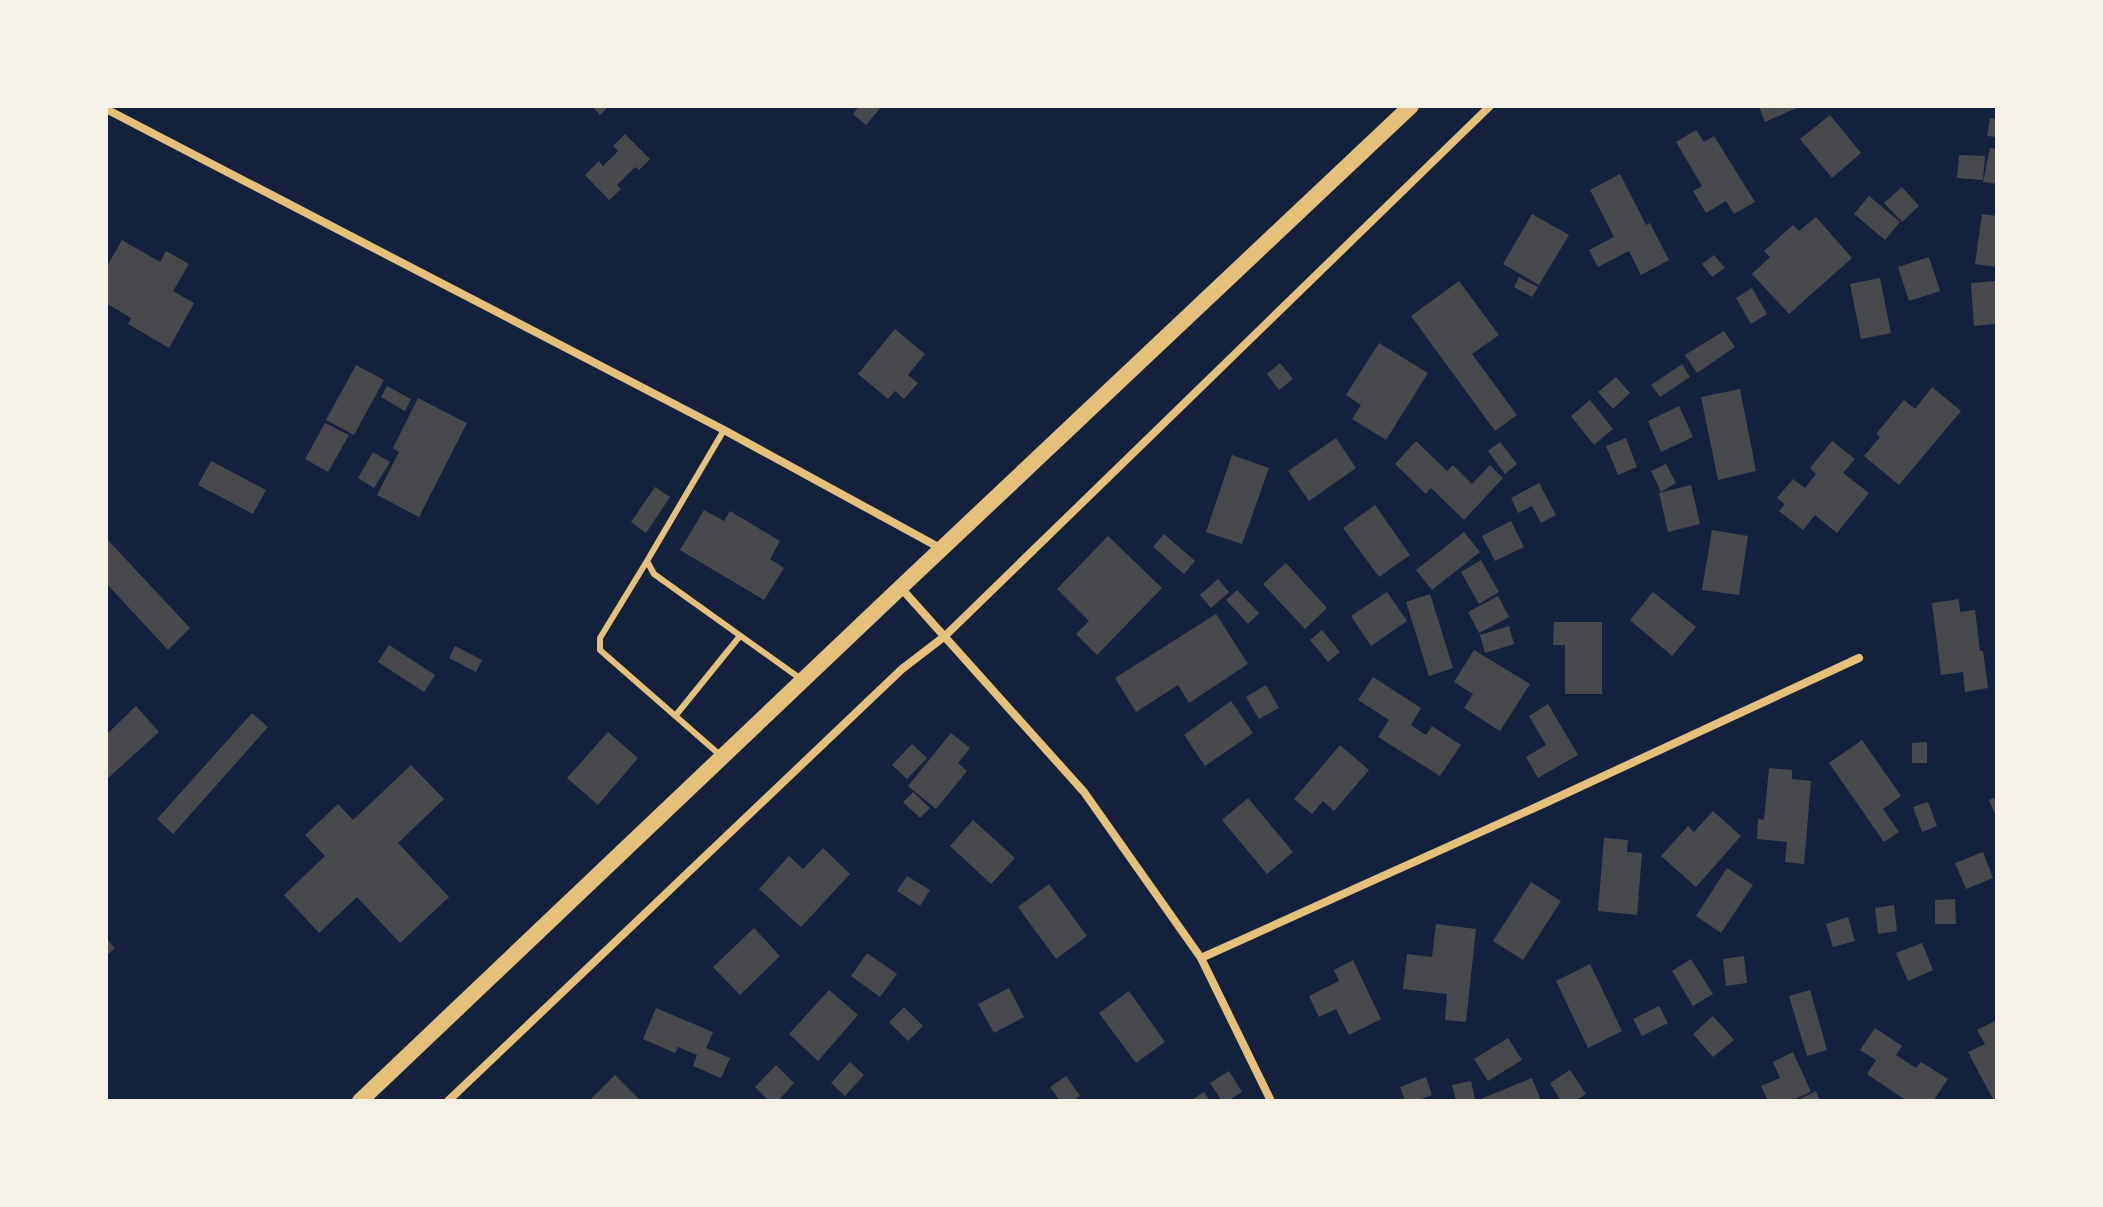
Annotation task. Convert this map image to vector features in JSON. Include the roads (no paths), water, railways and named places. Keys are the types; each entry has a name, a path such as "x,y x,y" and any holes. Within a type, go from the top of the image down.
{"main road":[{"path":"360,1101 1411,106"}],"street":[{"path":"448,1101 902,669 945,636 1490,106"},
{"path":"106,109 724,430 943,549"},
{"path":"901,587 1084,792 1201,958 1271,1101"},
{"path":"1201,958 1859,658"}],"lane":[{"path":"722,758 600,650 600,638 724,430"},
{"path":"647,561 654,574 803,680"},
{"path":"676,715 740,636"}]}
